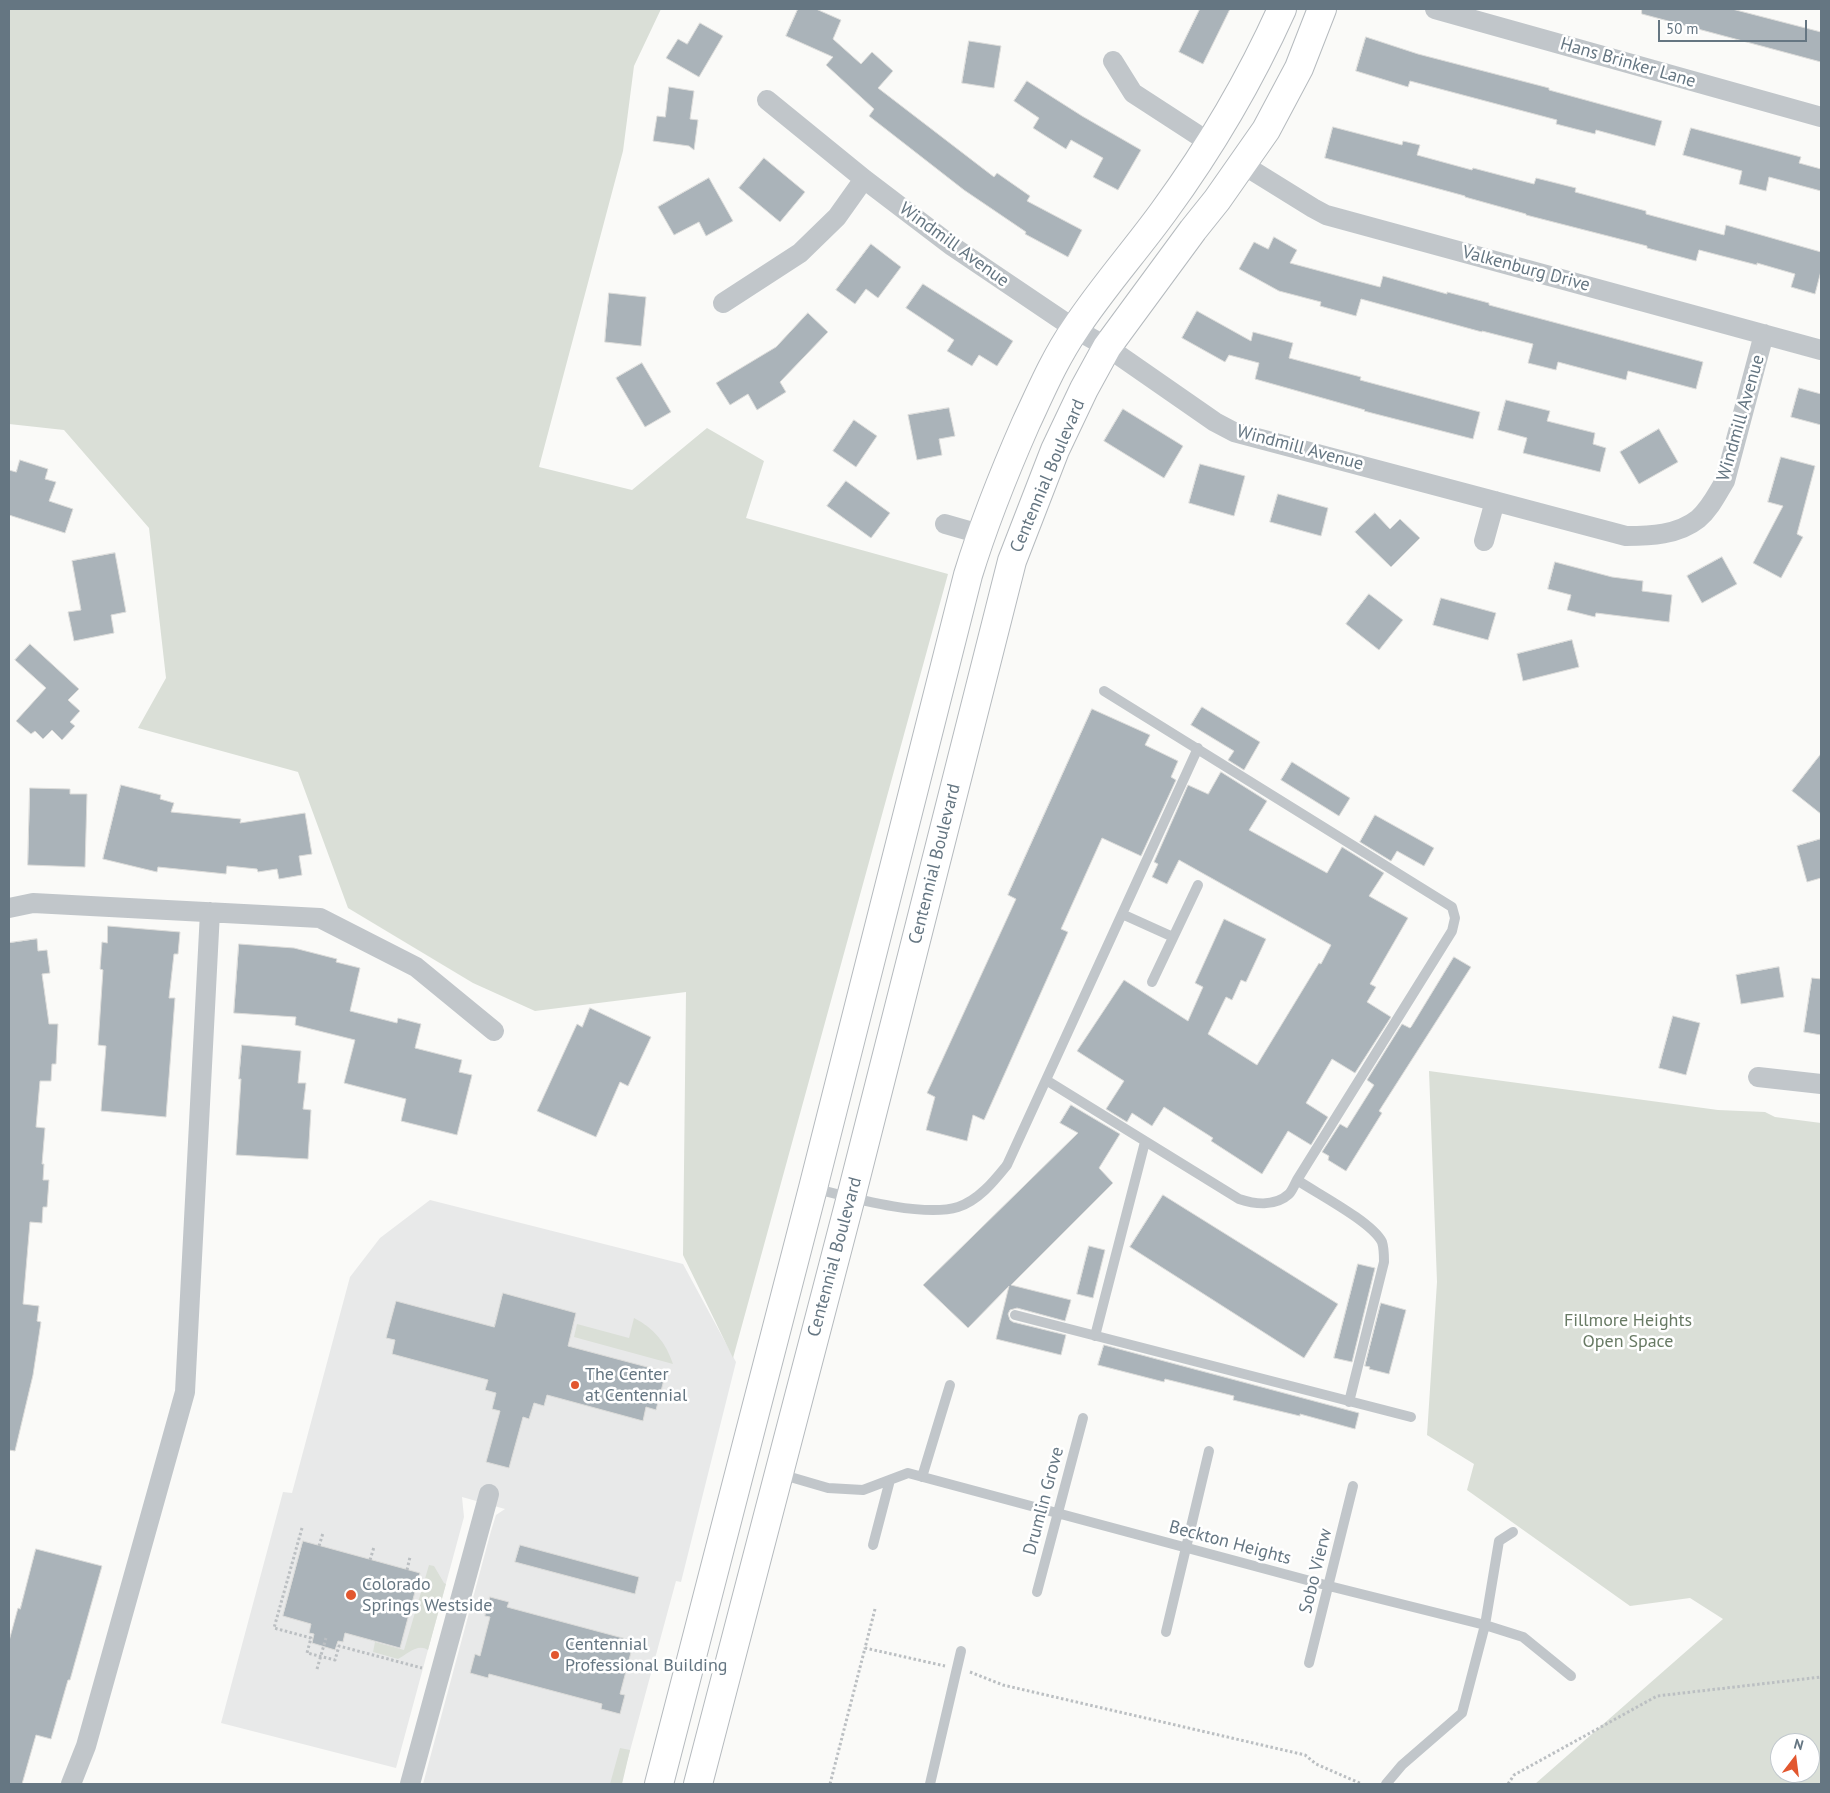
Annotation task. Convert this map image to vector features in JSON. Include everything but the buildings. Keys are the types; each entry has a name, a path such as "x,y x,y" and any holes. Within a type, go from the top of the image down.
{"main road":[{"path":"659,1784 980,534 995,494 1048,374 1075,329 1164,210 1210,143 1232,108 1263,50 1282,9"},
{"name":"Centennial Boulevard","path":"698,1784 851,1197 1012,561 1055,450 1084,389 1107,347 1266,130 1299,68 1322,9"}],"street":[{"name":"Hans Brinker Lane","path":"1435,9 1821,117"},
{"path":"1113,61 1133,93 1210,143"},
{"name":"Windmill Avenue","path":"767,100 864,179 952,246 1075,329 1107,347 1215,422 1234,432 1626,536 1651,536 1675,530 1697,519 1713,502 1725,480 1764,334"},
{"name":"Valkenburg Drive","path":"1242,164 1326,215 1821,350"},
{"path":"723,303 800,253 837,216 864,179"},
{"path":"1484,541 1495,501"},
{"path":"945,524 980,534"},
{"path":"9,908 33,903 320,918 416,968 494,1031"},
{"path":"71,1784 86,1746 185,1392 210,912"},
{"path":"1758,1077 1821,1084"},
{"path":"410,1784 489,1494"}],"lane":[{"path":"1046,1080 1238,1199 1252,1203 1277,1201 1288,1194 1297,1180 1452,931 1455,918 1452,907 1104,691"},
{"path":"813,1188 908,1208 934,1210 958,1207 992,1184 1007,1165 1198,748"},
{"path":"1152,982 1198,885"},
{"path":"1122,914 1173,937"},
{"path":"1095,1336 1146,1142"},
{"path":"1297,1180 1362,1222 1374,1231 1383,1244 1384,1262 1349,1402"},
{"path":"1015,1315 1410,1417"},
{"path":"922,1477 950,1386"},
{"name":"Drumlin Grove","path":"1037,1592 1083,1418"},
{"path":"1166,1632 1209,1450"},
{"name":"Beckton Heights","path":"779,1474 828,1488 863,1490 908,1473 1187,1549 1485,1625 1523,1637 1571,1676"},
{"path":"873,1545 890,1480"},
{"name":"Sobo Vierw","path":"1309,1663 1353,1486"},
{"path":"1386,1784 1402,1765 1462,1713 1485,1625 1499,1541 1513,1532"},
{"path":"930,1784 961,1651"}],"path":[{"path":"302,1528 274,1628 311,1638 307,1653 336,1660 339,1646 425,1669"},
{"path":"319,1546 323,1533"},
{"path":"370,1560 374,1547"},
{"path":"407,1570 410,1557"},
{"path":"830,1784 875,1609"},
{"path":"317,1669 326,1638"},
{"path":"866,1648 973,1672 1003,1685 1305,1755 1316,1764 1362,1784"},
{"path":"1508,1784 1514,1775 1657,1696 1821,1678"}],"shaded area":[{"path":"430,1200 683,1264 736,1362 681,1582 676,1581 621,1784 423,1784 491,1531 496,1515 505,1509 462,1497 464,1517 396,1768 221,1723 283,1492 292,1493 350,1277 380,1238"}],"green space":[{"path":"9,9 661,9 634,66 623,151 539,467 632,490 707,428 764,461 746,518 948,574 733,1358 683,1255 686,992 535,1011 473,983 348,908 298,772 138,728 166,678 149,528 64,430 9,424"},
{"name":"Fillmore Heights Open Space","path":"1429,1071 1718,1110 1765,1112 1775,1117 1821,1123 1821,1784 1535,1784 1723,1619 1690,1598 1630,1606 1467,1490 1474,1464 1427,1435 1437,1282"},
{"path":"634,1318 653,1331 667,1349 673,1364 574,1337 577,1324 629,1338"},
{"path":"429,1565 434,1566 446,1584 428,1650 416,1648 398,1659 373,1652 375,1642 404,1650"},
{"path":"620,1748 630,1750 622,1784 610,1784"}],"place":[{"name":"The Center at Centennial","path":"575,1385"},
{"name":"Colorado Springs Westside","path":"351,1595"},
{"name":"Centennial Professional Building","path":"555,1655"}]}
